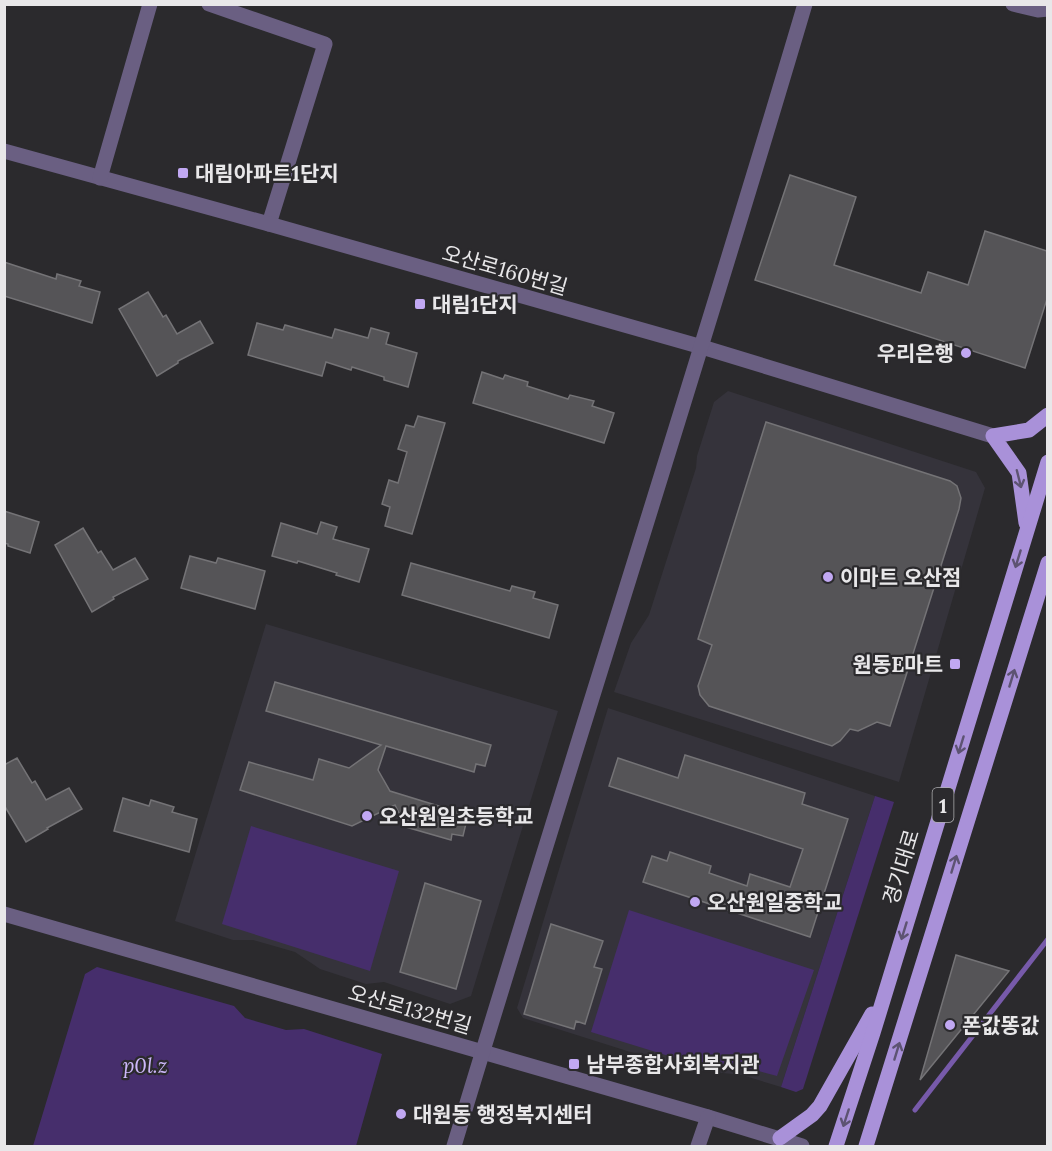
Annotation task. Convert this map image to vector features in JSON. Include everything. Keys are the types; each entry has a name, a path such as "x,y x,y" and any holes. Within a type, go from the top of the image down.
{"main road":[{"path":"1027,529 1019,473 993,436 1029,430 1047,415"},
{"name":"경기대로","path":"836,1146 888,985 1047,462"},
{"name":"1","path":"866,1146 1047,563"},
{"path":"776,1140 812,1115 820,1106 888,985"}],"street":[{"path":"100,178 150,4"},
{"path":"209,4 325,44 269,224"},
{"path":"453,1146 702,347 805,4"},
{"path":"1016,5 1044,13"},
{"name":"오산로160번길","path":"4,151 702,347 993,436"},
{"name":"오산로132번길","path":"4,914 802,1146"},
{"path":"698,1146 708,1117"}],"shaded area":[{"name":"이마트 오산점","path":"728,391 976,472 985,488 899,782 614,692 631,643 649,615 696,468 697,456 714,402"},
{"name":"오산원일초등학교","path":"266,624 558,711 471,996 450,1004 384,982 366,984 320,969 295,952 253,940 233,940 175,921"},
{"name":"오산원일중학교","path":"608,708 875,796 781,1087 742,1075 684,1069 523,1018 517,1008"}],"green space":[{"path":"875,796 894,802 803,1089 796,1092 781,1087"},
{"path":"251,826 399,871 370,971 222,924"},
{"path":"629,910 814,970 777,1076 740,1066 685,1061 591,1032"},
{"name":"p0l.z","path":"97,967 234,1006 245,1018 286,1030 304,1029 382,1054 356,1146 33,1146 85,974"}],"building":[{"path":"790,175 856,197 834,265 921,293 928,272 968,285 985,231 1047,251 1047,299 1025,368 755,280"},
{"path":"4,262 56,279 57,274 81,281 79,286 100,292 92,323 4,296"},
{"path":"148,292 163,317 166,315 177,334 200,321 213,343 178,361 157,376 119,309"},
{"path":"257,323 283,330 285,325 332,338 335,329 368,338 371,328 389,333 386,344 417,353 408,387 352,367 351,370 326,362 322,376 248,355"},
{"path":"482,372 503,379 505,375 528,382 527,386 568,399 570,395 594,401 592,406 614,413 604,443 473,403"},
{"path":"418,416 445,423 412,534 385,526 390,507 382,504 389,480 398,483 407,452 398,449 406,425 414,427"},
{"name":"이마트 오산점","path":"766,422 950,481 957,486 961,498 890,726 877,722 858,731 850,729 840,741 832,746 709,706 700,695 698,686 712,645 698,639"},
{"path":"4,511 39,522 30,553 4,543"},
{"path":"321,522 337,527 333,539 369,549 359,582 298,561 297,563 272,556 281,523 317,534"},
{"path":"83,528 98,553 101,551 113,570 135,558 148,579 113,597 114,599 92,612 55,545"},
{"path":"190,556 216,563 218,558 265,571 255,609 181,588"},
{"path":"411,563 510,591 512,586 535,592 533,598 558,605 549,638 402,595"},
{"path":"275,682 491,745 485,766 476,764 474,772 386,746 378,770 390,791 468,815 463,836 452,834 451,840 406,827 395,805 352,826 240,790 249,762 313,780 319,759 349,768 381,745 266,711"},
{"path":"685,755 805,793 802,804 848,819 810,937 643,882 652,856 667,861 670,852 711,866 709,873 747,886 750,874 790,887 803,849 609,786 618,758 678,778"},
{"path":"17,758 32,783 35,781 46,800 69,788 82,809 26,842 4,805 4,765"},
{"path":"123,798 149,806 151,800 174,807 172,812 197,819 189,852 114,831"},
{"path":"425,883 481,901 456,989 400,972"},
{"path":"551,924 603,941 594,967 602,969 585,1024 576,1021 574,1029 524,1014"},
{"name":"폰값똥값","path":"956,955 1009,971 920,1080"}],"waterway":[{"path":"915,1110 1048,939"}],"place":[{"name":"대림아파트1단지","path":"183,173"},
{"name":"대림1단지","path":"420,304"},
{"name":"우리은행","path":"966,353"},
{"name":"이마트 오산점","path":"828,577"},
{"name":"원동E마트","path":"955,664"},
{"name":"오산원일초등학교","path":"367,816"},
{"name":"오산원일중학교","path":"695,902"},
{"name":"폰값똥값","path":"950,1025"},
{"name":"남부종합사회복지관","path":"574,1064"},
{"name":"대원동 행정복지센터","path":"401,1114"}]}
